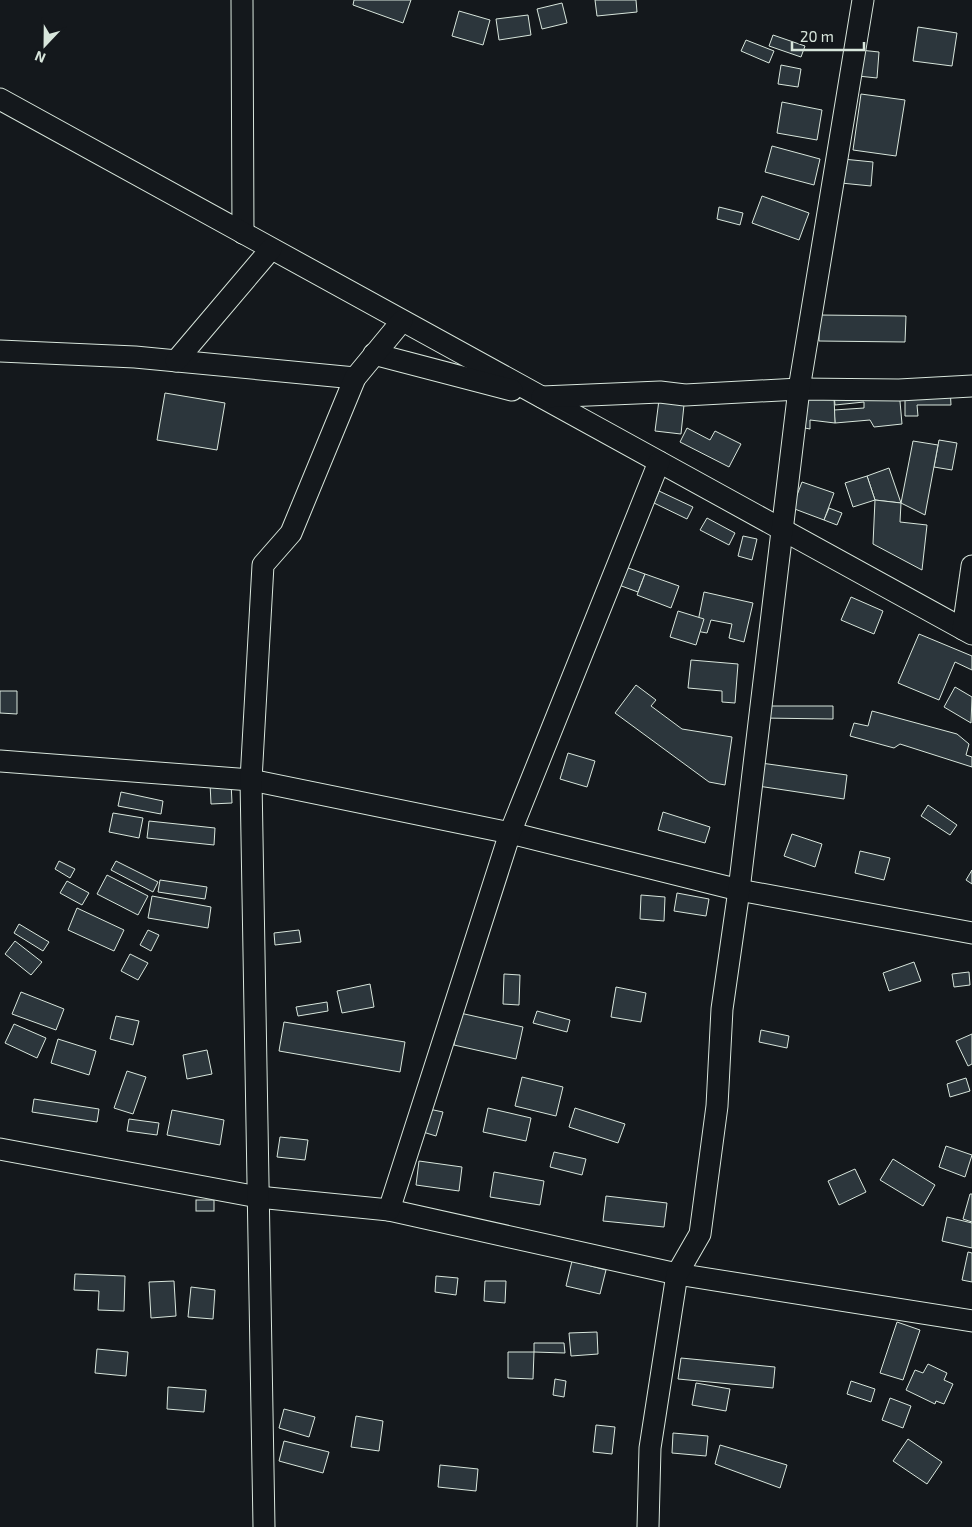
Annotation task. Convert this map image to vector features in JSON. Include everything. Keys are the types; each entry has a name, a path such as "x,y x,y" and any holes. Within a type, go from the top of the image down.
{"street":[{"path":"242,0 243,233"},
{"path":"648,1527 650,1448 677,1274 700,1234 717,1106 722,1010 739,890 799,389 863,0"},
{"path":"0,99 968,632 972,566"},
{"path":"176,361 271,249"},
{"path":"264,1527 251,780 263,565 291,533 355,378 402,321"},
{"path":"0,351 135,357 355,378"},
{"path":"374,354 542,397 660,392 685,395 799,389 899,390 972,386"},
{"path":"389,1210 510,833 659,462"},
{"path":"0,761 251,780 510,833 739,890 972,933"},
{"path":"0,1149 258,1197 389,1210 677,1274 972,1321"}],"building":[{"path":"354,0 411,0 403,23 353,5"},
{"path":"595,0 636,0 637,12 597,16"},
{"path":"562,3 567,23 542,29 537,9"},
{"path":"459,11 490,20 483,45 452,36"},
{"path":"528,15 531,35 499,40 496,19"},
{"path":"918,27 957,33 952,66 913,61"},
{"path":"773,35 805,46 801,57 769,46"},
{"path":"746,40 774,51 769,63 741,51"},
{"path":"860,50 879,52 877,78 858,76"},
{"path":"781,65 801,69 798,87 778,84"},
{"path":"861,94 905,100 896,156 853,150"},
{"path":"782,102 822,110 817,140 777,133"},
{"path":"772,146 820,159 814,185 765,172"},
{"path":"843,159 873,162 871,186 841,183"},
{"path":"762,196 809,213 799,240 752,223"},
{"path":"719,207 743,213 740,225 717,219"},
{"path":"819,315 906,316 905,342 819,341"},
{"path":"950,388 951,405 917,405 918,416 905,416 905,389"},
{"path":"899,390 902,424 874,427 870,420 835,423 834,410 864,408 864,402 835,405 834,395"},
{"path":"660,392 685,395 681,434 655,431"},
{"path":"165,393 225,403 217,450 157,440"},
{"path":"807,395 834,395 835,423 810,420 810,429 805,428"},
{"path":"687,428 710,440 715,431 741,444 729,467 680,442"},
{"path":"939,440 957,443 952,470 934,467"},
{"path":"913,441 938,445 925,515 901,503"},
{"path":"889,468 901,503 875,500 867,476"},
{"path":"867,476 875,500 853,507 845,483"},
{"path":"802,482 834,493 824,520 792,508"},
{"path":"659,491 693,507 687,519 654,503"},
{"path":"875,500 901,503 900,522 927,525 922,570 873,544"},
{"path":"829,508 842,513 837,525 824,520"},
{"path":"707,518 735,533 729,545 700,530"},
{"path":"743,536 757,539 752,560 738,556"},
{"path":"623,566 645,574 638,592 616,584"},
{"path":"645,574 679,586 671,608 637,595"},
{"path":"704,592 753,603 744,642 729,638 732,624 711,620 707,633 696,631"},
{"path":"851,597 883,611 874,634 841,620"},
{"path":"678,611 704,619 696,645 670,637"},
{"path":"919,634 972,656 972,670 955,662 939,700 898,683"},
{"path":"691,660 738,664 735,703 722,702 722,691 688,688"},
{"path":"636,685 656,700 651,706 682,729 732,737 725,785 709,782 615,713"},
{"path":"955,687 972,697 971,723 944,707"},
{"path":"0,691 17,691 17,714 0,713"},
{"path":"760,706 833,706 833,719 760,718"},
{"path":"872,711 957,734 969,744 966,755 972,757 972,767 900,744 894,748 850,736 854,723 868,726"},
{"path":"568,753 595,761 587,787 560,779"},
{"path":"761,763 847,775 844,799 758,786"},
{"path":"231,782 232,803 211,804 210,783"},
{"path":"121,792 163,801 161,814 118,806"},
{"path":"928,805 957,825 950,835 921,816"},
{"path":"663,812 710,827 705,843 658,830"},
{"path":"113,813 143,818 139,838 109,832"},
{"path":"149,821 215,828 214,845 147,838"},
{"path":"792,834 822,844 815,867 784,856"},
{"path":"860,851 890,858 884,880 855,873"},
{"path":"59,861 75,869 70,878 55,869"},
{"path":"116,861 158,882 153,892 111,870"},
{"path":"972,870 972,884 966,880"},
{"path":"107,875 148,896 138,915 97,894"},
{"path":"160,880 207,887 205,899 158,892"},
{"path":"67,881 89,893 82,905 60,893"},
{"path":"677,893 709,899 706,916 674,911"},
{"path":"641,895 665,897 664,921 640,919"},
{"path":"152,896 211,907 208,928 148,918"},
{"path":"77,908 124,930 114,951 68,930"},
{"path":"19,924 49,942 43,951 14,933"},
{"path":"148,930 159,935 151,951 140,945"},
{"path":"299,930 301,942 275,945 274,933"},
{"path":"15,941 42,962 31,975 5,954"},
{"path":"130,954 148,963 138,980 121,971"},
{"path":"914,962 921,981 889,991 883,973"},
{"path":"969,972 970,985 954,987 952,974"},
{"path":"504,974 520,975 519,1005 503,1004"},
{"path":"370,984 374,1007 342,1013 337,991"},
{"path":"616,987 646,993 641,1022 611,1017"},
{"path":"21,992 64,1009 56,1030 12,1014"},
{"path":"327,1002 328,1011 298,1016 296,1007"},
{"path":"537,1011 570,1020 567,1032 533,1023"},
{"path":"460,1013 523,1027 516,1059 454,1045"},
{"path":"116,1016 139,1021 133,1045 110,1039"},
{"path":"284,1022 405,1042 400,1072 279,1051"},
{"path":"14,1024 46,1038 37,1058 5,1043"},
{"path":"761,1030 789,1036 787,1048 759,1042"},
{"path":"972,1034 972,1064 968,1066 956,1041"},
{"path":"58,1039 96,1051 89,1075 51,1063"},
{"path":"207,1050 212,1074 187,1079 183,1055"},
{"path":"127,1071 146,1077 133,1114 114,1108"},
{"path":"522,1077 563,1087 556,1116 515,1106"},
{"path":"966,1078 970,1091 950,1097 947,1084"},
{"path":"34,1099 99,1109 97,1122 32,1112"},
{"path":"488,1108 531,1118 526,1141 483,1132"},
{"path":"575,1108 625,1124 618,1143 569,1127"},
{"path":"429,1109 443,1112 436,1136 423,1132"},
{"path":"172,1110 224,1120 220,1145 167,1135"},
{"path":"129,1119 159,1123 157,1135 127,1131"},
{"path":"280,1137 308,1140 305,1160 277,1157"},
{"path":"946,1146 972,1155 965,1177 939,1167"},
{"path":"554,1152 586,1159 582,1175 550,1167"},
{"path":"893,1159 935,1185 923,1206 880,1180"},
{"path":"419,1161 462,1167 459,1191 416,1185"},
{"path":"855,1169 866,1192 839,1205 828,1181"},
{"path":"494,1172 544,1181 540,1205 490,1197"},
{"path":"970,1194 972,1194 972,1222 963,1219"},
{"path":"606,1196 667,1203 664,1227 603,1221"},
{"path":"196,1200 214,1200 214,1211 196,1211"},
{"path":"947,1217 972,1223 972,1248 942,1241"},
{"path":"968,1252 972,1253 972,1282 962,1280"},
{"path":"572,1261 606,1270 600,1294 566,1286"},
{"path":"75,1274 125,1276 124,1311 98,1310 99,1291 74,1290"},
{"path":"436,1276 458,1278 456,1295 435,1292"},
{"path":"174,1281 176,1316 151,1318 149,1282"},
{"path":"485,1281 506,1281 505,1303 484,1301"},
{"path":"191,1287 215,1290 213,1319 188,1317"},
{"path":"897,1322 920,1330 903,1380 880,1373"},
{"path":"597,1332 598,1354 571,1356 569,1333"},
{"path":"534,1343 564,1343 565,1353 534,1352"},
{"path":"97,1349 128,1352 126,1376 95,1373"},
{"path":"508,1352 534,1352 533,1379 508,1378"},
{"path":"681,1358 775,1367 773,1388 678,1379"},
{"path":"928,1364 947,1373 944,1380 953,1384 944,1404 936,1401 935,1404 906,1390 915,1370 923,1373"},
{"path":"555,1379 566,1381 564,1397 553,1395"},
{"path":"851,1381 875,1389 871,1402 847,1394"},
{"path":"696,1383 730,1389 726,1411 692,1405"},
{"path":"168,1387 206,1390 204,1412 167,1409"},
{"path":"890,1398 911,1406 903,1428 882,1420"},
{"path":"284,1409 315,1417 309,1437 279,1428"},
{"path":"356,1416 383,1421 379,1451 351,1447"},
{"path":"596,1425 615,1427 612,1454 593,1452"},
{"path":"673,1433 708,1436 706,1456 672,1453"},
{"path":"908,1439 942,1462 927,1484 893,1461"},
{"path":"284,1441 329,1452 323,1473 279,1461"},
{"path":"720,1445 787,1465 780,1488 715,1464"},
{"path":"440,1465 478,1469 476,1491 438,1487"}]}
